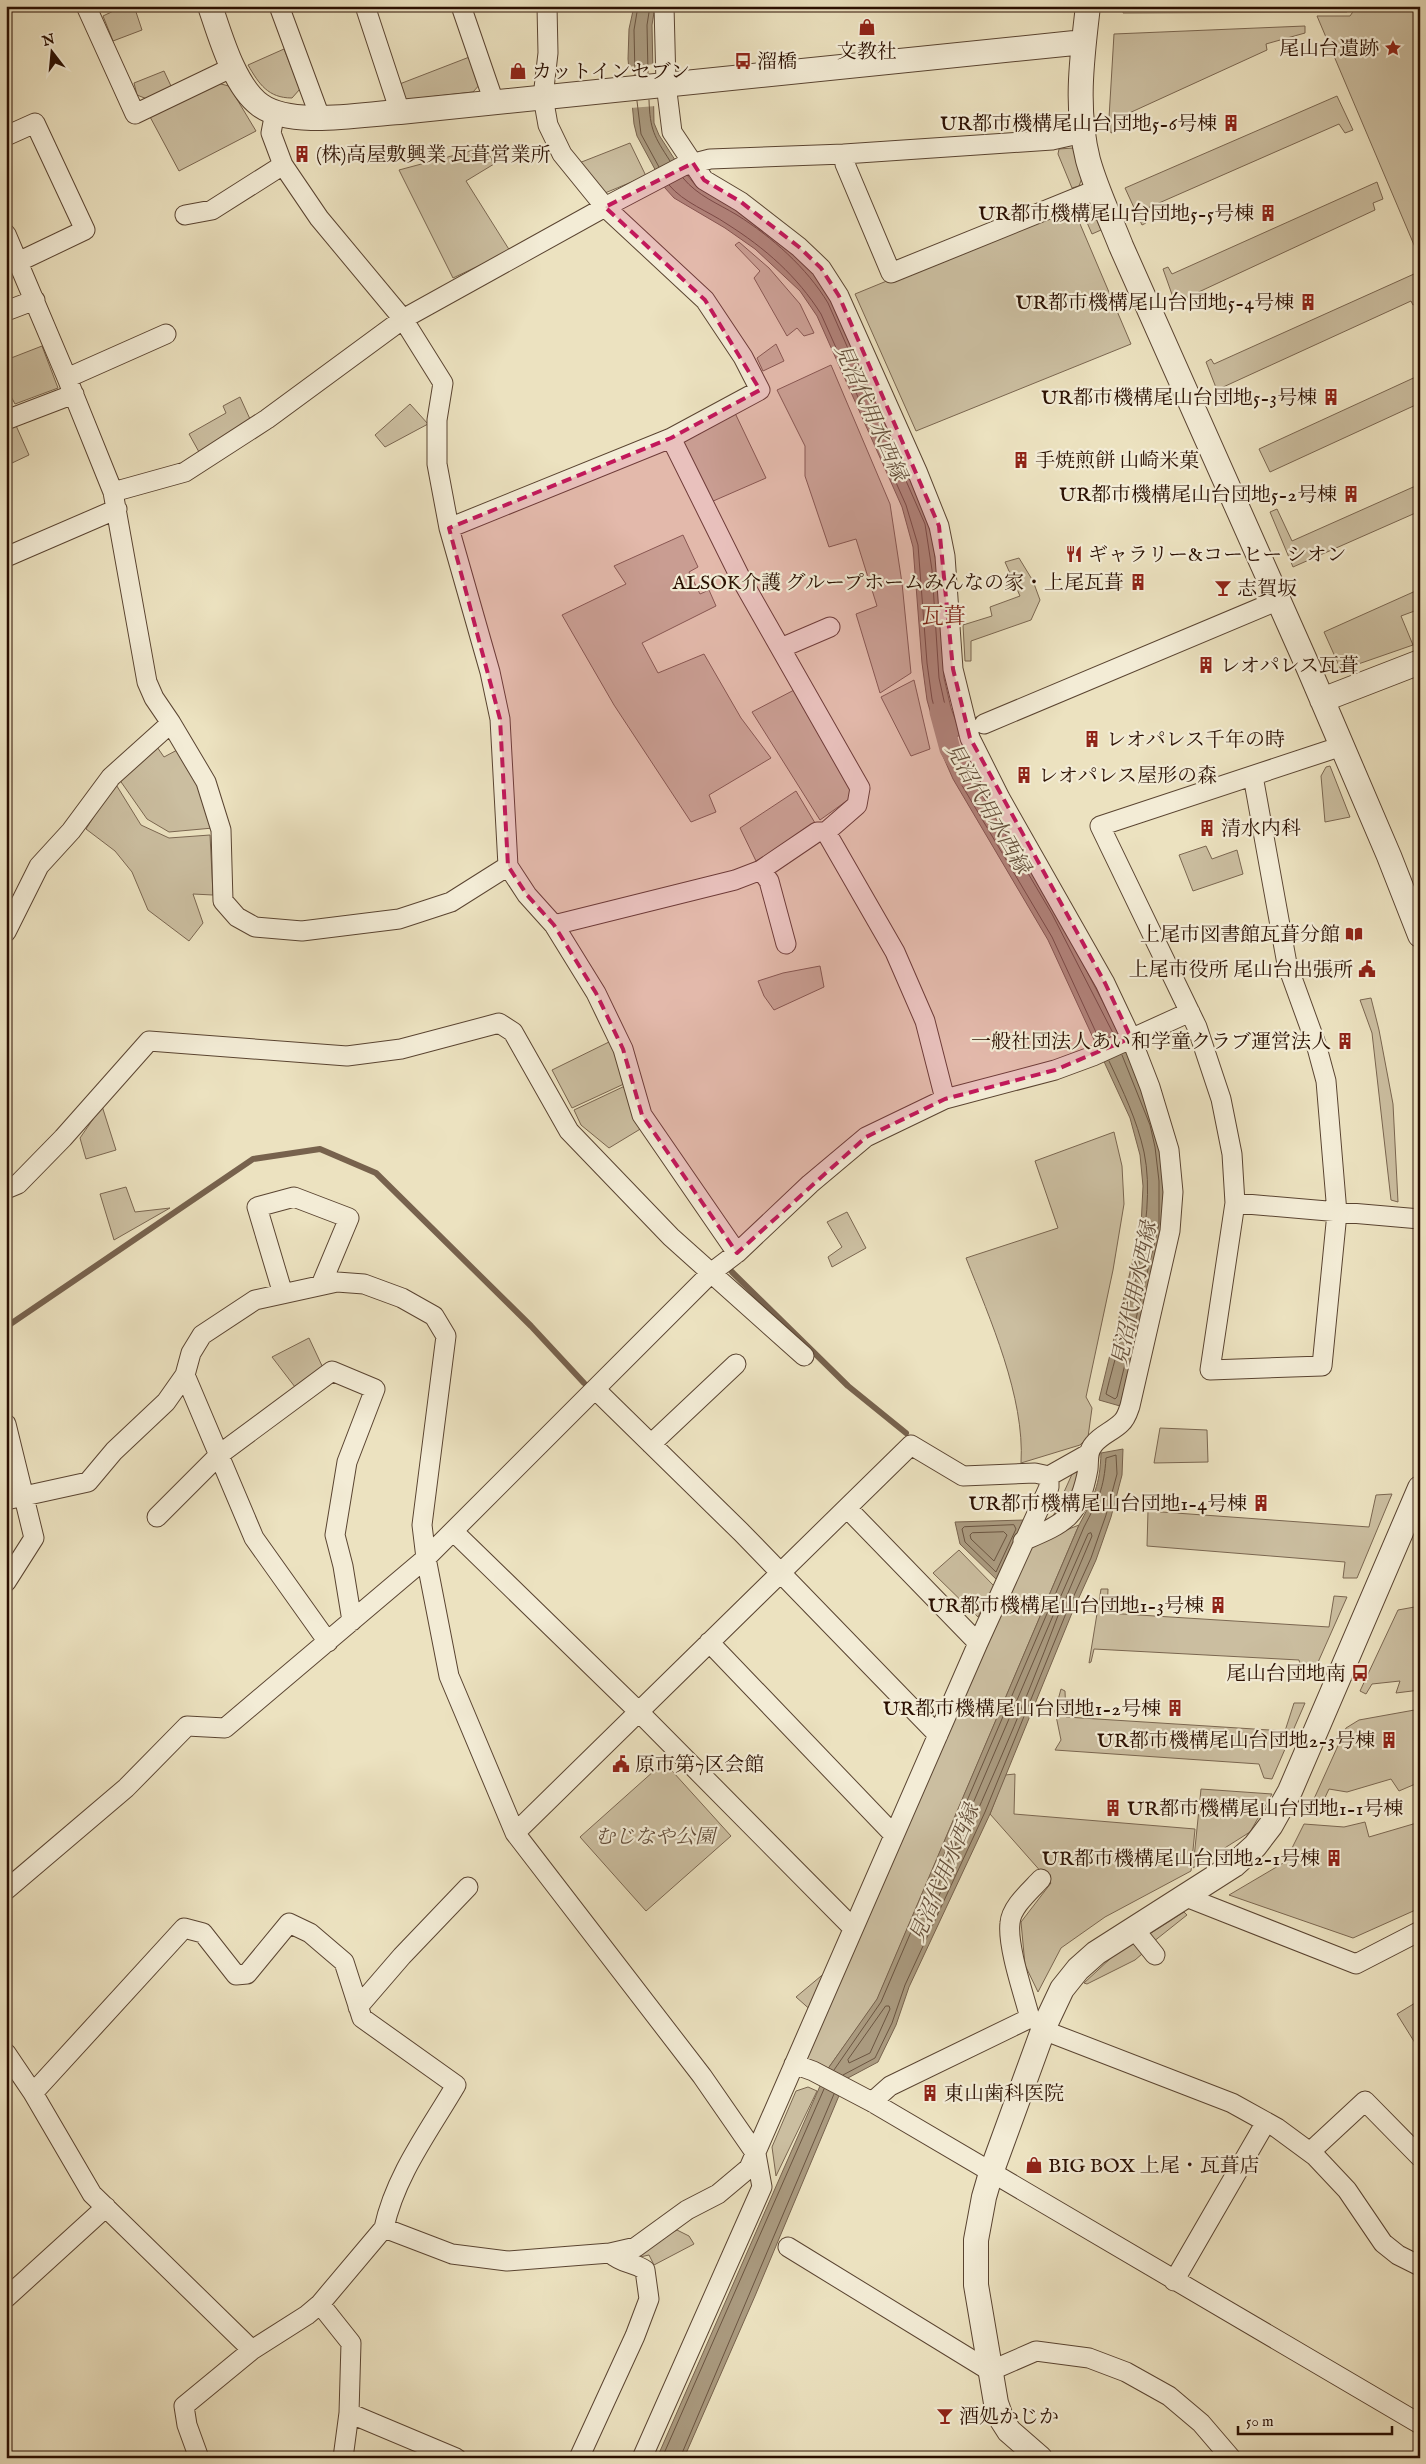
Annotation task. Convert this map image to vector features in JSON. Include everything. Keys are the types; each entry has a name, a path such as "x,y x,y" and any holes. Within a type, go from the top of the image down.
{"street":[{"path":"86,6 135,114 233,67"},
{"path":"210,6 233,67 243,85 259,104 275,112 295,116 320,117 400,112 1084,42"},
{"path":"279,6 320,117"},
{"path":"365,6 400,112"},
{"path":"461,6 494,102"},
{"path":"449,528 671,438 760,390 743,357 705,300 605,207 562,154 548,125 543,97 548,53 547,6"},
{"path":"515,1833 911,1445 963,1476 1035,1473 1049,1476 1088,1454 1094,1444 1123,1422 1130,1406 1170,1231 1173,1192 1168,1150 1150,1087 1106,983 1000,798 953,669 945,556 939,526 917,471 839,296 821,268 799,247 741,202 704,180 688,164 672,132 662,84 664,6"},
{"path":"1088,6 1080,90 1083,133 1088,161 1098,189 1121,246 1342,746 1420,934"},
{"path":"275,112 271,133 283,165 319,218 403,319 443,383 437,420 437,464 449,528 490,672 500,719 508,866 527,895 554,925 596,993 623,1049 642,1115 737,1253"},
{"path":"6,136 35,123 85,230 18,262"},
{"path":"6,557 115,501 185,472 267,420 403,319 605,207 688,164 710,159 844,154 1052,140 1083,133"},
{"path":"844,154 844,164 891,274 1098,189"},
{"path":"185,215 212,210 283,165"},
{"path":"6,234 71,386 115,501 147,682 154,698 206,782 221,830 223,901 237,917 255,927 302,931 399,919 451,902 508,866"},
{"path":"6,312 35,300"},
{"path":"6,420 166,334"},
{"path":"554,925 735,880 761,870 817,832 826,832 857,805 860,788 740,577 671,438"},
{"path":"975,727 1278,600"},
{"path":"780,648 830,627"},
{"path":"1322,700 1420,662"},
{"path":"6,932 39,866 71,830 111,777 171,723"},
{"path":"1253,776 1287,964 1316,1044 1326,1081 1337,1213 1322,1366 1210,1370 1235,1203 1232,1154 1220,1099 1197,1027 1100,826 1342,746"},
{"path":"826,832 895,952 925,1022 945,1099"},
{"path":"761,870 769,881 786,944"},
{"path":"6,1890 126,1788 187,1726 225,1728 426,1558 712,1272 737,1253 810,1184 866,1137 945,1099 1054,1070 1098,1053 1190,1012"},
{"path":"6,1189 18,1184 63,1138 149,1040 347,1056 401,1049 499,1022 513,1032 569,1131 671,1238 712,1272 804,1356"},
{"path":"283,1294 257,1207 294,1197 349,1218 321,1285"},
{"path":"1235,1203 1420,1219"},
{"path":"6,1500 88,1482 114,1451 166,1402 185,1375 191,1353 202,1335 256,1300 337,1282 364,1284 402,1298 434,1316 446,1336 422,1525 426,1558 449,1676 515,1833 702,2076 756,2154 762,2186 642,2458"},
{"path":"651,1444 736,1364"},
{"path":"157,1517 220,1454 332,1371 375,1388 346,1462 335,1535 343,1566 352,1621"},
{"path":"185,1375 254,1538 328,1642"},
{"path":"596,1389 781,1572 938,1735"},
{"path":"6,1424 34,1538 6,1582"},
{"path":"1023,1542 1063,1524 1072,1514 1079,1500 1088,1469 1088,1454"},
{"path":"384,2228 452,2254 507,2262 610,2252 636,2247 687,2210 718,2194 749,2168 978,1643 1050,1487 1049,1476"},
{"path":"1040,2458 1018,2440 1002,2420 980,2320 974,2260 980,2218 991,2173 1040,2024 1062,1989 1078,1969 1096,1953 1234,1865 1255,1846 1287,1799 1420,1488"},
{"path":"847,1508 978,1643"},
{"path":"453,1531 638,1711 853,1928"},
{"path":"709,1642 894,1835"},
{"path":"1040,1879 1015,1910 1010,1923 1017,1974 1040,2024 1232,2103 1266,2122 1310,2152 1347,2190 1383,2243 1398,2255 1420,2266"},
{"path":"358,2007 402,1956 468,1887"},
{"path":"1186,1897 1356,1964 1420,1931"},
{"path":"32,2093 184,1928 203,1933 236,1975 247,1974 289,1923 310,1933 344,1962 362,2018 456,2085 409,2163 389,2205 384,2228 320,2304 307,2315 252,2350 184,2406 187,2425 199,2458"},
{"path":"1134,1929 1155,1955"},
{"path":"872,2102 890,2086 1040,2024"},
{"path":"6,2052 92,2194 252,2350"},
{"path":"794,2064 813,2071 872,2102 1420,2424"},
{"path":"1310,2152 1365,2101 1420,2157"},
{"path":"1174,2281 1266,2122"},
{"path":"6,2298 106,2207"},
{"path":"788,2247 990,2371"},
{"path":"579,2458 635,2336 649,2299 645,2270 637,2265 621,2262 610,2252"},
{"path":"320,2304 352,2343 349,2413 342,2458"},
{"path":"990,2371 1036,2351 1088,2358 1126,2372 1169,2396 1201,2423 1231,2458"},
{"path":"349,2413 456,2458"}],"highlighted area":[{"path":"693,163 704,180 741,202 799,247 821,268 839,296 939,526 953,669 970,738 1105,983 1131,1038 1055,1070 945,1099 866,1137 737,1253 642,1115 623,1049 596,993 554,925 527,895 508,866 500,719 449,528 671,438 760,390 705,300 605,207"}],"green space":[{"path":"124,6 134,6 142,30 113,41 103,16"},
{"path":"1124,6 1352,6 1347,12 1123,13"},
{"path":"1357,6 1420,6 1420,259 1317,16 1350,16"},
{"path":"1305,26 1305,33 1266,44 1267,50 1114,120 1116,131 1111,133 1109,118 1114,34"},
{"path":"284,49 300,89 292,98 270,93 260,84 248,65"},
{"path":"472,56 481,83 473,92 402,100 397,85"},
{"path":"164,71 171,86 147,99 137,95 134,83"},
{"path":"213,82 229,86 256,131 179,171 149,115"},
{"path":"1337,96 1353,130 1345,133 1339,124 1143,210 1146,223 1142,225 1125,188"},
{"path":"630,143 646,176 605,193 579,163"},
{"path":"485,147 494,164 466,181 510,251 453,278 399,170"},
{"path":"1073,148 1082,178 1079,186 1072,188 1058,154 1059,149"},
{"path":"1377,182 1383,199 1373,203 1375,210 1175,303 1163,269 1168,267 1172,274"},
{"path":"1084,201 1090,204 1101,230 1092,234 1079,204"},
{"path":"1072,205 1131,344 916,431 855,294"},
{"path":"739,242 769,268 800,304 814,333 804,336 797,328 787,336 754,278 760,271 735,245"},
{"path":"1414,274 1420,289 1420,302 1413,305 1411,301 1221,388 1228,401 1222,403 1206,362 1211,359 1214,364"},
{"path":"776,344 784,361 763,371 757,358"},
{"path":"42,346 58,388 15,404 6,387 6,360"},
{"path":"831,365 890,504 902,583 911,673 880,693 856,614 877,606 856,539 829,547 805,476 805,446 777,390"},
{"path":"1420,375 1420,403 1270,472 1259,449"},
{"path":"240,397 250,419 211,448 199,452 189,434 226,413 223,406"},
{"path":"410,404 428,424 385,447 375,435"},
{"path":"735,413 766,478 711,502 683,451 685,438"},
{"path":"14,421 29,455 12,463 6,455 6,424"},
{"path":"1420,484 1420,511 1293,567 1270,512 1277,509 1292,541"},
{"path":"683,535 698,567 689,572 700,594 709,590 716,606 642,643 658,673 704,654 741,718 771,758 709,795 716,812 691,822 614,705 562,615 626,584 614,566"},
{"path":"1019,558 1033,581 1040,600 1031,620 971,641 971,661 965,661 963,625 992,616 990,607 1020,596 1005,562"},
{"path":"1420,589 1420,609 1401,616 1413,645 1341,670 1324,632"},
{"path":"914,680 930,749 911,756 881,697"},
{"path":"796,689 851,787 852,797 820,820 752,712"},
{"path":"155,744 164,757 179,749 201,786 213,828 169,832 147,819 119,779"},
{"path":"1330,766 1350,817 1325,822 1321,776 1326,767"},
{"path":"115,783 141,825 169,838 210,835 213,895 193,894 203,923 189,941 148,910 132,872 115,851 86,829"},
{"path":"796,791 818,828 756,861 740,828"},
{"path":"1206,846 1212,859 1237,850 1243,874 1193,891 1179,855"},
{"path":"820,966 824,987 774,1010 764,996 758,981 783,973"},
{"path":"1371,998 1393,1104 1398,1202 1391,1200 1372,1033 1360,1000"},
{"path":"613,1040 626,1083 572,1108 552,1070"},
{"path":"627,1085 642,1128 609,1148 581,1125 574,1110"},
{"path":"102,1106 116,1150 86,1159 80,1138"},
{"path":"1114,1132 1122,1166 1124,1204 1113,1270 1086,1397 1092,1408 1088,1437 1080,1445 1021,1463 1021,1438 1012,1385 995,1332 966,1258 1058,1228 1035,1161"},
{"path":"126,1187 135,1212 170,1208 114,1240 100,1194"},
{"path":"847,1212 866,1248 832,1267 828,1257 842,1247 827,1222"},
{"path":"309,1338 324,1370 295,1387 272,1357"},
{"path":"1160,1428 1207,1430 1208,1462 1154,1463"},
{"path":"1080,1469 1075,1494 1061,1522 1051,1521 1073,1472"},
{"path":"1392,1494 1357,1578 1343,1578 1345,1562 1147,1546 1148,1511 1369,1527 1376,1495"},
{"path":"1079,1525 877,2000 827,2070 797,2056 1020,1548"},
{"path":"959,1550 994,1586 978,1617 933,1573"},
{"path":"1101,1589 1108,1589 1107,1613 1329,1627 1334,1596 1347,1597 1311,1678 1303,1677 1299,1660 1094,1649 1091,1662 1089,1663"},
{"path":"1420,1606 1420,1690 1396,1693 1400,1681 1372,1684 1366,1694 1360,1691 1398,1610"},
{"path":"1061,1689 1065,1691 1066,1717 1285,1731 1294,1703 1305,1703 1272,1779 1264,1778 1259,1764 1055,1750 1061,1740 1055,1711"},
{"path":"1420,1709 1420,1782 1399,1791 1391,1779 1347,1792 1329,1789 1321,1806 1313,1801 1346,1728 1359,1720"},
{"name":"むじなや公園","path":"664,1762 731,1836 646,1911 580,1837"},
{"path":"1015,1774 1014,1814 1195,1829 1191,1871 1105,1917 1061,1948 1038,1992 1025,1965 1021,1922 1051,1883 990,1814 1005,1775"},
{"path":"1201,1789 1272,1794 1250,1832 1193,1868"},
{"path":"1365,1822 1369,1837 1420,1822 1420,1908 1353,1938 1229,1895 1285,1862 1304,1824 1344,1827"},
{"path":"1184,1912 1187,1915 1153,1942 1148,1935"},
{"path":"1134,1943 1142,1954 1135,1960 1087,1984 1084,1983 1112,1957"},
{"path":"827,1971 814,2013 796,1997"},
{"path":"1420,2000 1420,2051 1397,2014"},
{"path":"808,2087 817,2091 776,2176 772,2147 796,2091"},
{"path":"677,2230 689,2236 694,2244 654,2265 649,2255 631,2259 628,2254"}],"water":[{"path":"634,6 655,6 652,25 654,123 659,135 677,163 697,187 763,226 818,277 832,301 930,523 937,569 944,678 951,708 961,735 939,743 927,700 922,663 913,547 902,507 817,316 800,291 755,249 725,228 674,198 665,188 637,136 634,124 628,59 629,29"},
{"path":"961,748 1056,912 1119,1033 1154,1124 1160,1146 1164,1180 1164,1225 1120,1406 1099,1400 1141,1227 1143,1186 1140,1155 1130,1118 1048,940 953,779 942,754"},
{"path":"1123,1449 1122,1475 1111,1517 1096,1560 1072,1613 990,1814 909,1987 896,2025 878,2062 846,2079 755,2296 684,2458 657,2458 827,2070 877,1999 1092,1498 1098,1482 1101,1453"},
{"path":"1025,1520 999,1582 960,1544 955,1522"}],"pier":[{"path":"655,64 656,106 630,108 627,67"}],"waterway":[{"name":"見沼代用水西縁","path":"940,712 950,749 966,776"},
{"path":"6,1327 253,1159 320,1149 376,1173 531,1326 584,1383"},
{"path":"732,1272 848,1386 906,1433"}],"place":[{"name":"文教社","path":"867,27"},
{"name":"尾山台遺跡","path":"1393,48"},
{"name":"溜橋","path":"743,61"},
{"name":"カットインセブン","path":"518,71"},
{"name":"UR都市機構尾山台団地5-6号棟","path":"1231,123"},
{"name":"(株)高屋敷興業 瓦葺営業所","path":"302,154"},
{"name":"UR都市機構尾山台団地5-5号棟","path":"1268,213"},
{"name":"UR都市機構尾山台団地5-4号棟","path":"1308,302"},
{"name":"UR都市機構尾山台団地5-3号棟","path":"1331,397"},
{"name":"手焼煎餅 山崎米菓","path":"1021,460"},
{"name":"UR都市機構尾山台団地5-2号棟","path":"1351,494"},
{"name":"ギャラリー&コーヒー シオン","path":"1074,554"},
{"name":"ALSOK介護 グループホームみんなの家・上尾瓦葺","path":"1138,582"},
{"name":"志賀坂","path":"1223,588"},
{"name":"レオパレス瓦葺","path":"1206,665"},
{"name":"レオパレス千年の時","path":"1092,739"},
{"name":"レオパレス屋形の森","path":"1024,775"},
{"name":"清水内科","path":"1207,828"},
{"name":"上尾市図書館瓦葺分館","path":"1354,934"},
{"name":"上尾市役所 尾山台出張所","path":"1367,969"},
{"name":"一般社団法人あい和学童クラブ運営法人","path":"1345,1041"},
{"name":"UR都市機構尾山台団地1-4号棟","path":"1261,1503"},
{"name":"UR都市機構尾山台団地1-3号棟","path":"1218,1605"},
{"name":"尾山台団地南","path":"1360,1673"},
{"name":"UR都市機構尾山台団地1-2号棟","path":"1175,1708"},
{"name":"UR都市機構尾山台団地2-3号棟","path":"1389,1740"},
{"name":"原市第7区会館","path":"621,1764"},
{"name":"UR都市機構尾山台団地1-1号棟","path":"1113,1808"},
{"name":"UR都市機構尾山台団地2-1号棟","path":"1334,1858"},
{"name":"東山歯科医院","path":"930,2093"},
{"name":"BIG BOX 上尾・瓦葺店","path":"1034,2165"},
{"name":"酒処かじか","path":"945,2416"}],"district":[{"name":"瓦葺","path":"944,615"}]}
